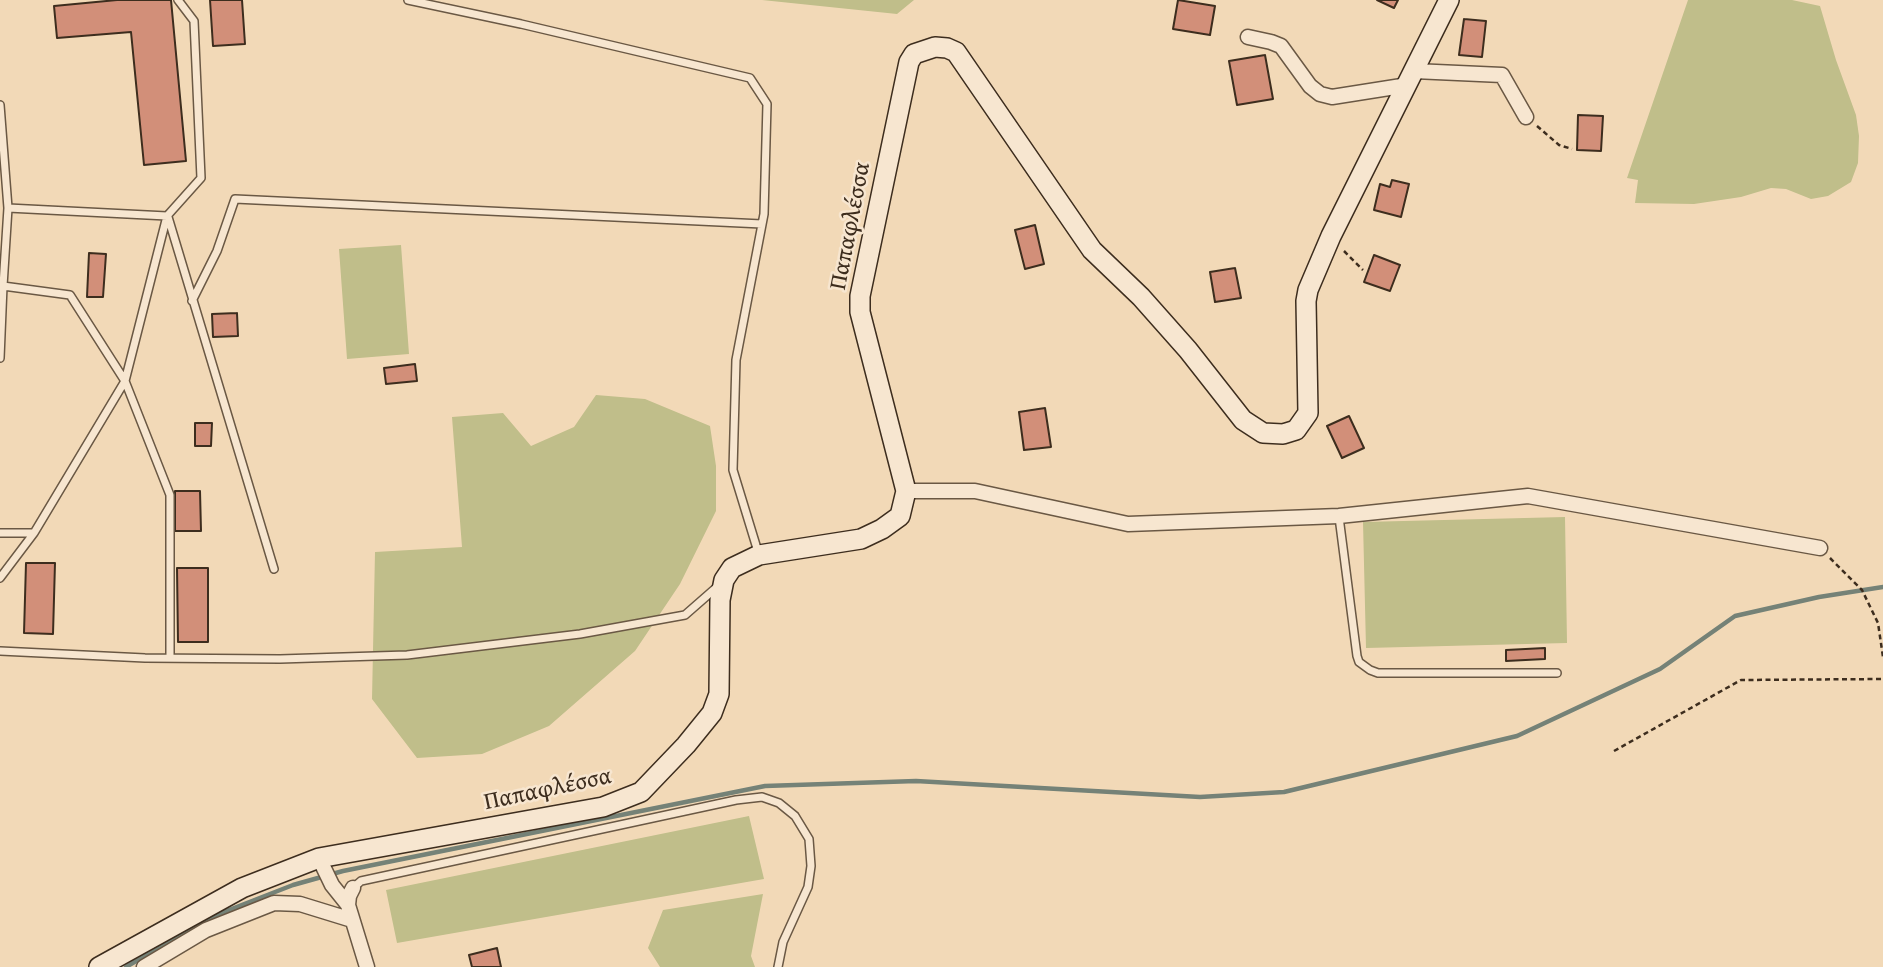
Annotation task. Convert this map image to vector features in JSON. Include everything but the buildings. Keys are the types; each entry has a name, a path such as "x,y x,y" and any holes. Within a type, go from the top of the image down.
{"street":[{"name":"Παπαφλέσσα","path":"906,491 860,312 860,296 909,62 915,54 935,47 956,52 1092,250 1141,297 1243,421 1272,435 1296,430 1308,412 1308,290 1331,236 1450,0"},
{"path":"1248,37 1280,46 1310,86 1320,94 1332,97 1411,78 1502,75 1527,117"},
{"path":"724,580 732,568 760,555 871,535 900,516 906,491 975,491 1128,524 1339,516 1528,496 1820,548"},
{"name":"Παπαφλέσσα","path":"99,967 242,888 322,862 603,807 641,792 686,746 716,704 719,694 720,600 724,580"},
{"path":"322,862 332,885 348,905"},
{"path":"353,888 348,905 367,967"},
{"path":"144,967 206,930 274,903 300,904 352,920"}],"lane":[{"path":"0,578 34,533 125,382 167,216 201,178 194,21 178,0"},
{"path":"408,0 750,78 767,104 762,224 736,360 733,470 760,555"},
{"path":"0,105 8,208 0,358"},
{"path":"192,301 217,251 235,199 762,224"},
{"path":"8,208 167,216"},
{"path":"167,216 274,569"},
{"path":"2,286 70,295 125,382 170,495 170,658"},
{"path":"1339,516 1357,656 1370,670 1378,673 1557,673"},
{"path":"0,533 34,533"},
{"path":"0,651 170,658 280,659 407,655 580,634 685,615 724,580"},
{"path":"353,888 361,881 736,800 762,797 779,803 795,816 809,839 811,866 808,887 783,942 778,967"}],"path":[{"path":"1527,117 1559,145 1572,149"},
{"path":"1341,249 1363,270"},
{"path":"1820,548 1862,590 1878,623 1883,657"},
{"path":"1614,751 1741,680 1883,679"}],"shaded area":[{"path":"762,0 914,0 897,14"},
{"path":"1688,0 1792,0 1820,6 1856,115 1859,136 1858,163 1851,182 1828,196 1811,199 1786,189 1771,188 1741,197 1694,204 1635,203 1638,180 1627,178"},
{"path":"401,245 409,354 347,359 339,249"},
{"path":"596,395 645,399 710,426 716,466 716,511 680,584 635,651 549,726 482,754 417,758 372,699 375,552 462,547 452,417 503,413 531,446 574,427"},
{"path":"1565,517 1567,643 1366,648 1363,522"},
{"path":"749,816 764,879 397,943 386,890"},
{"path":"763,894 751,956 755,967 660,967 648,948 663,910"}],"waterway":[{"path":"126,967 211,917 293,885 343,871 765,786 916,781 1200,797 1284,792 1517,736 1660,669 1735,616 1819,597 1883,587"}]}
